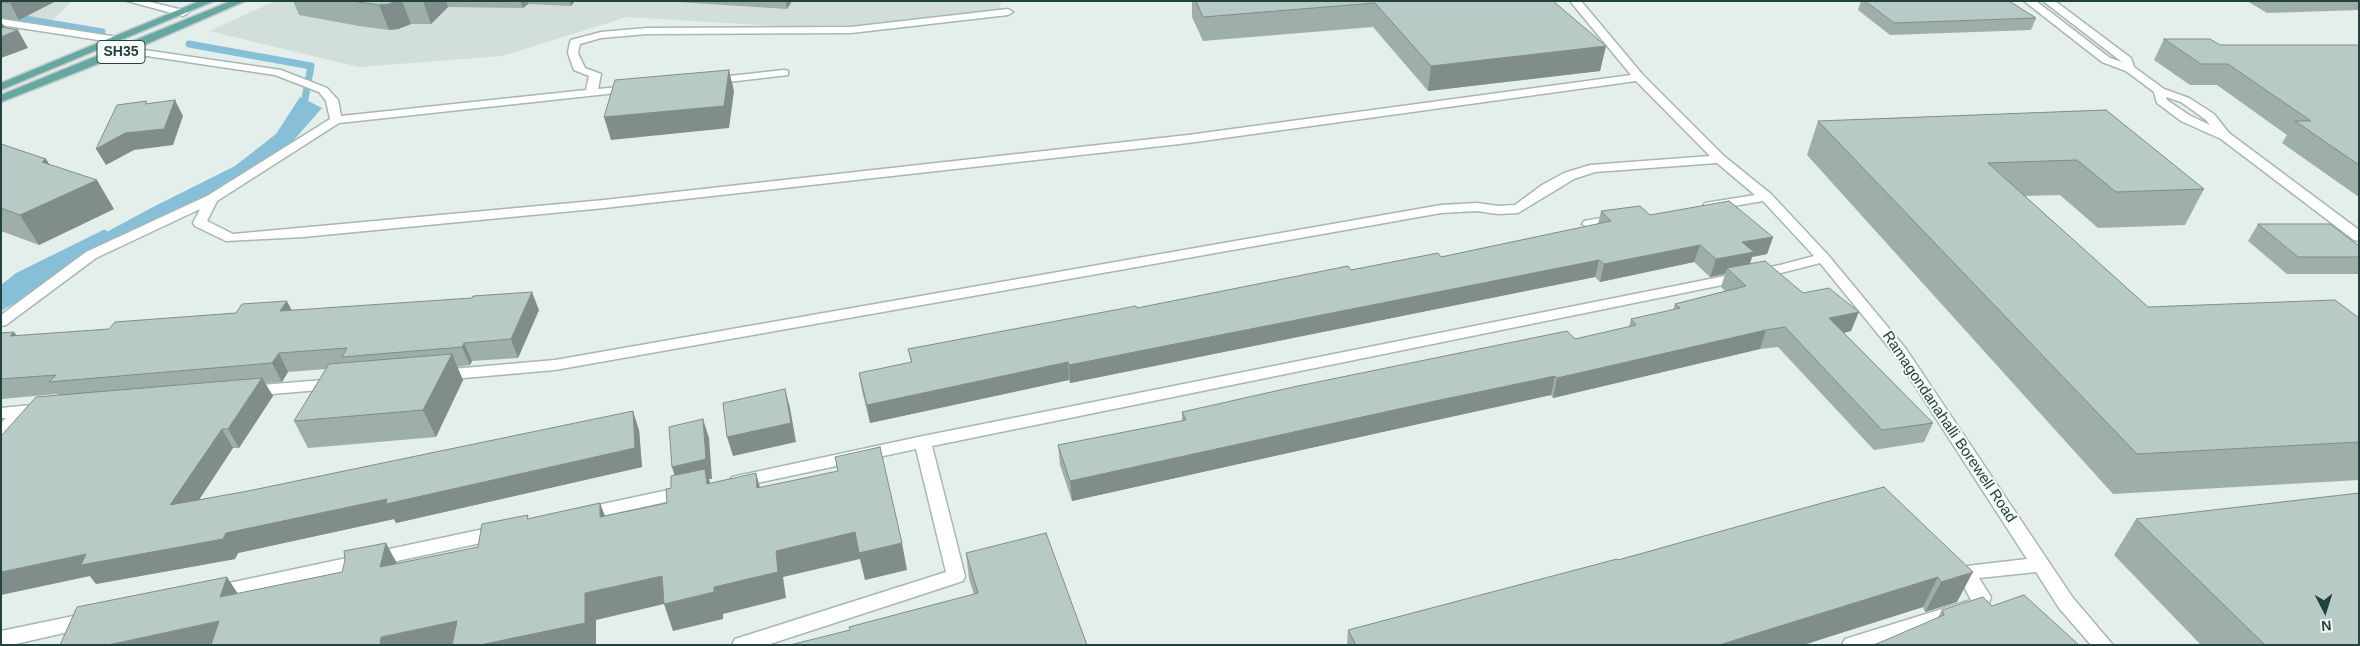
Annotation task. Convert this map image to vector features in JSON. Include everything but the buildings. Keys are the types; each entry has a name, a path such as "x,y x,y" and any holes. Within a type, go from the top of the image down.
{"main road":[{"name":"SH35","path":"1,87 209,1"},
{"name":"SH35","path":"1,99 240,1"}],"street":[{"name":"Ramagondanahalli Borewell Road","path":"1575,1 1639,77 1720,159 1766,197 1823,258 1901,352 2066,603 2103,645"},
{"path":"2029,1 2106,60 2130,69 2160,91 2161,101 2185,118 2225,136 2359,237"},
{"path":"2048,1 2127,60 2130,69"},
{"path":"138,2 182,13"},
{"path":"592,93 595,74 580,70 573,53 576,42 601,35 647,31 851,30 1008,12"},
{"path":"1,22 118,40"},
{"path":"1,31 102,46"},
{"path":"124,50 277,72 323,90 332,100 336,120"},
{"path":"697,82 784,73"},
{"path":"212,200 200,223 232,238 303,233 604,204 1188,139 1639,77"},
{"path":"1,322 91,254 212,200 336,120 640,88"},
{"path":"427,376 555,365 1441,210 1477,207 1498,210 1518,209 1547,188 1569,176 1594,168 1720,159"},
{"path":"1697,208 1766,197"},
{"path":"1589,224 1628,218"},
{"path":"719,485 923,442 1762,273 1823,258"},
{"path":"229,393 348,383"},
{"path":"1,413 61,408"},
{"path":"1,434 21,411"},
{"path":"742,645 956,576 923,442"},
{"path":"564,519 700,490"},
{"path":"195,598 515,529"},
{"path":"1852,645 1980,605 1981,597 1968,577 1974,571 2042,564"},
{"path":"1,640 108,616"}],"shaded area":[{"path":"1,1 72,1 52,21 1,13"},
{"path":"275,1 1001,1 1000,9 826,29 627,17 502,56 359,67 209,31"}],"water":[{"path":"300,97 322,108 293,141 247,173 90,259 1,311 1,289 153,207 235,166 276,134"}],"waterway":[{"path":"1,15 102,32"},
{"path":"189,44 311,66 304,104 300,110"},
{"path":"1,290 19,276 104,234"}]}
